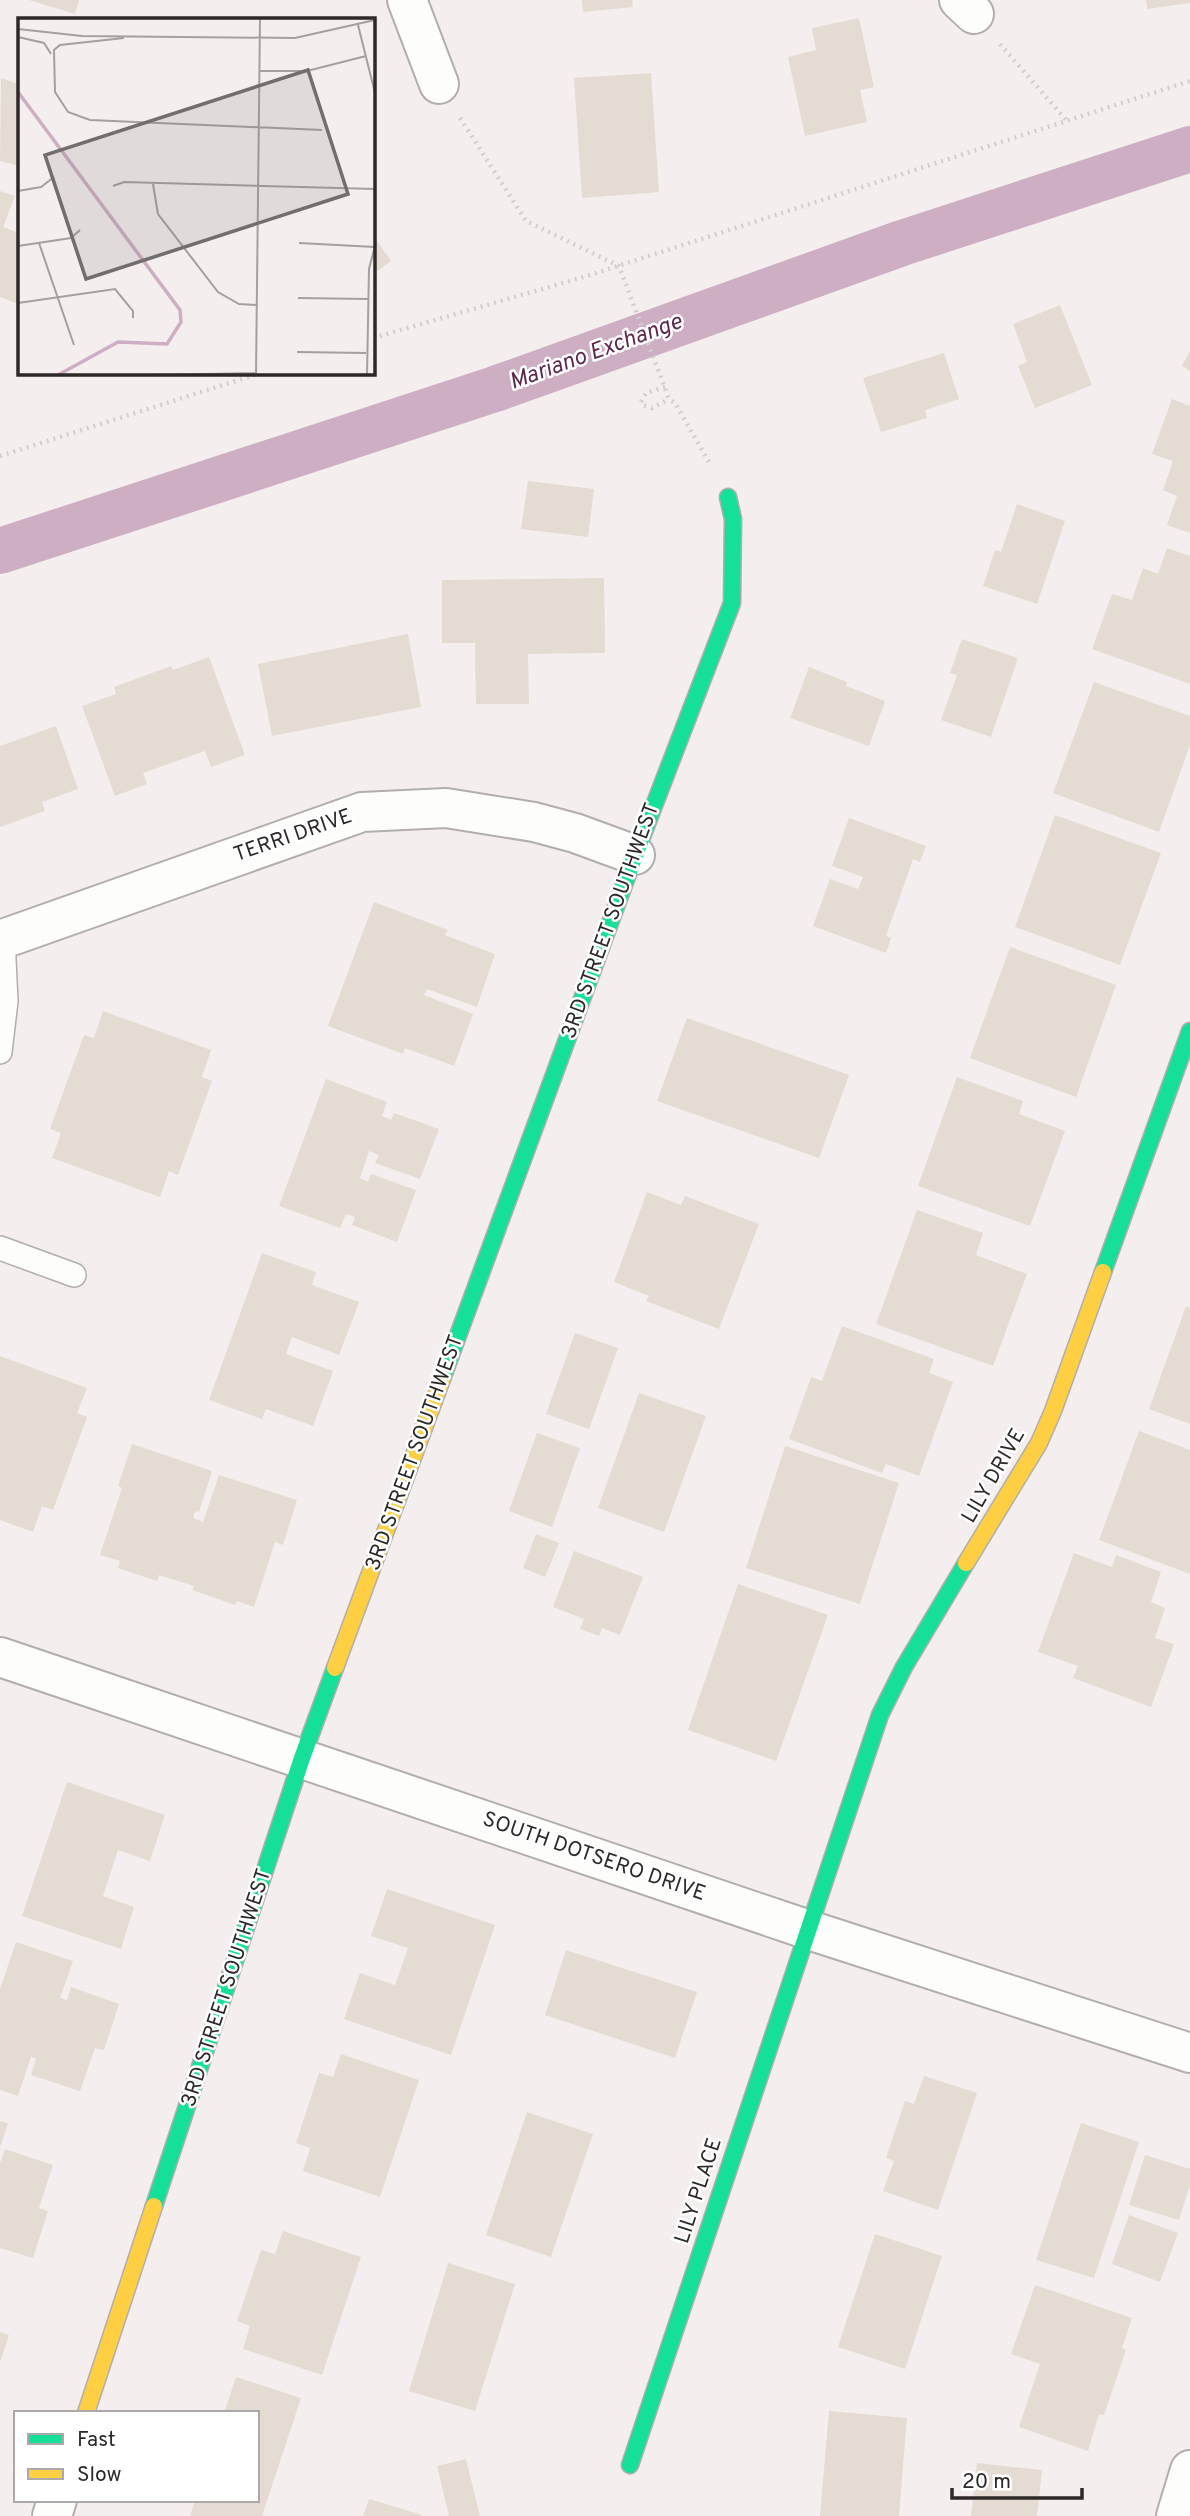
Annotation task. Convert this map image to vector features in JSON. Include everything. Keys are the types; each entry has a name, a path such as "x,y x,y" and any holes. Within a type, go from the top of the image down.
{"street":[{"path":"407,0 439,85"},
{"name":"3RD STREET SOUTHWEST","path":"87,2411 302,1758 635,855 732,603 733,519 728,497"},
{"name":"TERRI DRIVE","path":"1,940 362,812 446,808 534,822 575,833 635,855"},
{"name":"LILY DRIVE","path":"808,1930 880,1715 904,1667 1039,1443 1053,1411 1190,1031"},
{"name":"SOUTH DOTSERO DRIVE","path":"0,1657 808,1930 1189,2050"},
{"name":"LILY PLACE","path":"630,2465 808,1930"},
{"path":"1177,2516 1190,2470"}],"lane":[{"path":"0,1052 6,1001 1,940"},
{"path":"0,1248 74,1275"}],"path":[{"path":"967,7 1066,120"},
{"path":"374,338 619,266 1190,80"},
{"path":"439,85 526,221 619,266 669,400"},
{"path":"0,456 258,374"},
{"path":"665,387 646,393 643,405 652,408 669,400 675,402 728,497"}],"building":[{"path":"29,0 79,0 75,14"},
{"path":"582,0 632,0 633,7 583,12"},
{"path":"1146,0 1190,0 1190,3 1147,9"},
{"path":"859,18 874,87 860,90 867,122 805,136 788,57 816,50 812,28"},
{"path":"651,73 659,192 582,198 574,78"},
{"path":"1,78 18,84 18,166 0,161"},
{"path":"0,191 15,196 3,227 18,233 18,304 0,297"},
{"path":"374,236 391,261 374,273"},
{"path":"1060,305 1092,385 1035,408 1018,366 1027,362 1013,324"},
{"path":"1190,351 1190,371 1182,366"},
{"path":"944,353 959,399 925,410 927,418 881,432 863,378"},
{"path":"1172,399 1190,406 1190,533 1167,525 1177,496 1163,490 1173,461 1152,454"},
{"path":"528,481 594,489 588,537 521,529"},
{"path":"1017,504 1065,521 1037,604 983,586 995,550 1001,552"},
{"path":"1167,548 1190,556 1190,684 1092,649 1112,594 1132,600 1143,568 1158,574"},
{"path":"604,578 605,653 528,654 529,704 476,704 475,643 442,643 442,580"},
{"path":"408,634 421,707 272,736 258,664"},
{"path":"962,639 1018,658 991,737 941,720 957,675 950,673"},
{"path":"209,657 245,755 211,767 205,751 143,773 147,784 115,796 82,706 116,694 114,687 171,666 173,670"},
{"path":"809,667 847,682 846,686 885,701 869,746 790,718"},
{"path":"1094,682 1190,716 1190,745 1159,832 1053,793"},
{"path":"56,726 78,789 42,802 45,811 0,827 0,746"},
{"path":"1055,815 1161,853 1120,965 1015,927"},
{"path":"849,818 926,846 920,862 913,859 886,936 891,938 886,953 813,926 830,879 858,889 863,877 832,866"},
{"path":"374,902 448,930 445,935 495,954 477,1007 427,989 424,995 473,1014 454,1066 405,1048 403,1054 328,1026"},
{"path":"1010,947 1116,985 1076,1097 970,1058"},
{"path":"103,1011 211,1050 202,1077 212,1081 178,1175 169,1171 160,1197 52,1158 61,1133 50,1129 84,1035 94,1038"},
{"path":"687,1018 849,1075 819,1158 657,1101"},
{"path":"957,1077 1023,1101 1019,1114 1065,1131 1030,1226 918,1186"},
{"path":"326,1079 387,1102 382,1116 391,1120 394,1113 439,1129 420,1179 375,1163 379,1155 369,1151 360,1178 368,1182 371,1174 416,1190 397,1242 352,1225 355,1217 346,1214 340,1228 279,1206"},
{"path":"647,1192 681,1205 685,1196 759,1224 719,1329 646,1301 649,1296 614,1282"},
{"path":"917,1210 983,1233 976,1255 1027,1274 993,1366 876,1324"},
{"path":"262,1253 316,1272 312,1285 359,1302 339,1355 292,1337 286,1354 333,1371 313,1426 266,1409 262,1419 209,1400"},
{"path":"1186,1306 1190,1308 1190,1424 1149,1409"},
{"path":"842,1326 934,1359 929,1373 953,1382 919,1476 886,1464 882,1473 789,1439 811,1377 822,1381"},
{"path":"575,1333 618,1348 589,1429 546,1414"},
{"path":"0,1356 87,1388 77,1413 87,1417 53,1510 42,1506 33,1532 0,1520"},
{"path":"639,1393 706,1416 664,1532 598,1508"},
{"path":"1139,1431 1190,1450 1190,1574 1099,1540"},
{"path":"537,1433 580,1448 552,1527 509,1511"},
{"path":"132,1444 212,1471 199,1512 195,1511 193,1518 203,1522 219,1475 297,1500 283,1545 275,1542 254,1607 237,1601 235,1605 192,1590 194,1586 159,1575 157,1581 118,1568 120,1561 100,1555 122,1488 118,1486"},
{"path":"785,1446 899,1483 860,1604 746,1568"},
{"path":"536,1534 559,1543 545,1577 523,1568"},
{"path":"574,1551 643,1577 620,1635 602,1628 599,1636 580,1629 584,1619 553,1607"},
{"path":"1074,1553 1112,1567 1116,1555 1161,1572 1151,1602 1165,1608 1155,1638 1174,1644 1151,1707 1073,1678 1078,1666 1038,1652"},
{"path":"738,1584 828,1615 776,1761 688,1730"},
{"path":"67,1782 165,1815 150,1861 118,1850 103,1896 134,1907 121,1949 22,1916"},
{"path":"387,1889 495,1925 451,2055 344,2019 360,1973 395,1985 408,1948 371,1936"},
{"path":"16,1942 73,1961 60,1998 67,2000 71,1987 119,2004 104,2050 95,2048 80,2091 31,2075 36,2059 31,2057 18,2096 0,2090 0,1989"},
{"path":"566,1950 697,1992 675,2058 545,2015"},
{"path":"341,2054 419,2080 380,2197 303,2171 310,2148 296,2143 319,2073 333,2077"},
{"path":"924,2076 977,2093 938,2210 883,2191 894,2161 886,2158 905,2101 914,2104"},
{"path":"527,2112 593,2134 551,2257 486,2235"},
{"path":"0,2121 8,2123 1,2145 0,2145"},
{"path":"1081,2123 1139,2142 1094,2278 1036,2260"},
{"path":"5,2149 53,2165 39,2208 48,2211 33,2258 0,2248 0,2163"},
{"path":"1145,2155 1190,2169 1190,2185 1179,2220 1129,2205"},
{"path":"1129,2215 1178,2233 1160,2282 1112,2264"},
{"path":"283,2231 361,2257 322,2375 243,2349 250,2326 237,2321 261,2250 275,2254"},
{"path":"875,2234 942,2256 905,2369 838,2347"},
{"path":"448,2263 515,2284 475,2411 409,2391"},
{"path":"1035,2285 1132,2318 1122,2348 1126,2350 1104,2415 1099,2414 1088,2451 1019,2427 1040,2364 1011,2354"},
{"path":"0,2332 9,2335 1,2360 0,2360"},
{"path":"236,2377 301,2398 262,2516 190,2516 194,2502 259,2502 259,2411 225,2411"},
{"path":"829,2411 907,2418 899,2516 820,2516"},
{"path":"466,2459 480,2516 449,2516 437,2466"},
{"path":"977,2463 1042,2470 1037,2516 971,2516"},
{"path":"369,2499 422,2515 363,2516"}],"waterway":[{"name":"Mariano Exchange","path":"0,551 495,389 902,243 1190,149"}],"traffic: fast":[{"path":"442,1379 635,855 732,603 733,519 728,497"},
{"path":"1103,1272 1190,1031"},
{"path":"630,2465 880,1715 904,1667 966,1563"},
{"path":"154,2206 302,1758 335,1668"}],"traffic: slow":[{"path":"966,1563 1039,1443 1103,1272"},
{"path":"335,1668 442,1379"},
{"path":"87,2411 154,2206"}]}
